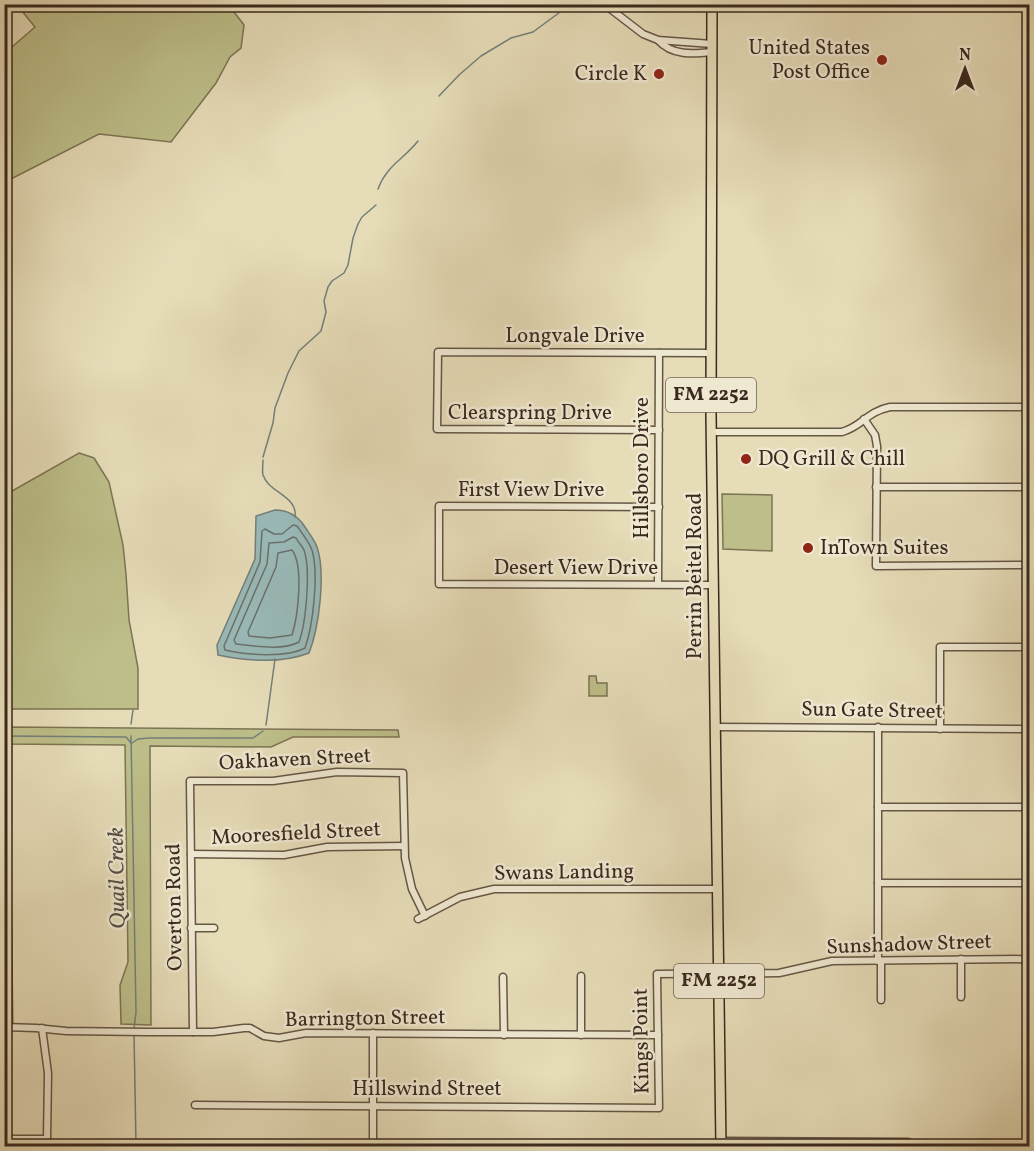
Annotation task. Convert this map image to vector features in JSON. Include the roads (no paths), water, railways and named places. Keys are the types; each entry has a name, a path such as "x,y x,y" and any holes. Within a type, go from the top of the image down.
{"main road":[{"name":"Perrin Beitel Road","path":"712,4 711,353 721,1143"}],"street":[{"path":"604,4 643,34 658,40 663,46 676,51 699,54 712,48"},
{"name":"Longvale Drive","path":"437,429 438,352 711,353"},
{"name":"Hillsboro Drive","path":"658,584 659,352"},
{"path":"712,432 835,433 849,430 877,410 890,407 1029,407"},
{"path":"864,419 875,435 876,566 1029,565"},
{"name":"Clearspring Drive","path":"437,429 659,430"},
{"path":"876,487 1029,487"},
{"name":"First View Drive","path":"439,584 439,506 659,507"},
{"name":"Desert View Drive","path":"439,584 713,585"},
{"path":"940,729 940,647 1029,647"},
{"name":"Sun Gate Street","path":"715,727 1029,729"},
{"path":"878,727 881,1000"},
{"name":"Oakhaven Street","path":"190,781 273,781 337,772 403,773 404,846"},
{"name":"Overton Road","path":"190,781 193,1032"},
{"path":"878,807 1029,807"},
{"path":"4,834 8,842 9,1004 7,1027"},
{"path":"404,846 407,875 425,916"},
{"name":"Mooresfield Street","path":"191,854 284,855 327,847 404,846"},
{"path":"878,883 1029,883"},
{"name":"Swans Landing","path":"418,920 460,897 494,889 718,889"},
{"path":"192,928 214,928"},
{"path":"961,959 961,997"},
{"name":"Sunshadow Street","path":"657,974 779,973 832,961 1029,959"},
{"name":"Kings Point","path":"657,974 659,1108"},
{"path":"580,1035 581,976"},
{"path":"504,977 504,1035"},
{"name":"Barrington Street","path":"7,1027 66,1031 147,1032 250,1028 264,1036 279,1038 306,1033 658,1035"},
{"path":"4,1139 47,1139 48,1072 42,1028"},
{"path":"373,1033 373,1146"},
{"name":"Hillswind Street","path":"195,1105 659,1108"},
{"path":"721,1143 908,1142 918,1146"}],"water":[{"path":"275,510 289,512 299,520 315,542 320,558 320,600 316,630 309,653 276,660 241,659 218,655 217,645 255,559 256,516"}],"waterway":[{"name":"Quail Creek","path":"439,96 481,56 511,38 533,32 571,4"},
{"name":"Quail Creek","path":"378,189 386,174 418,141"},
{"name":"Quail Creek","path":"263,457 275,408 288,373 299,351 321,331 326,312 324,301 328,287 332,281 344,273 358,224 362,217 376,205"},
{"name":"Quail Creek","path":"263,460 263,473 266,481 288,499 295,510 295,517"},
{"name":"Quail Creek","path":"266,725 275,659"},
{"path":"131,724 133,710"},
{"name":"Quail Creek","path":"132,743 138,739 149,738 253,738 263,731"},
{"path":"4,736 126,737 131,743"},
{"name":"Quail Creek","path":"131,736 136,1012 134,1029"},
{"name":"Quail Creek","path":"134,1033 136,1146"}],"place":[{"name":"United States Post Office","path":"882,60"},
{"name":"Circle K","path":"659,74"},
{"name":"DQ Grill & Chill","path":"746,459"},
{"name":"InTown Suites","path":"808,548"}]}
